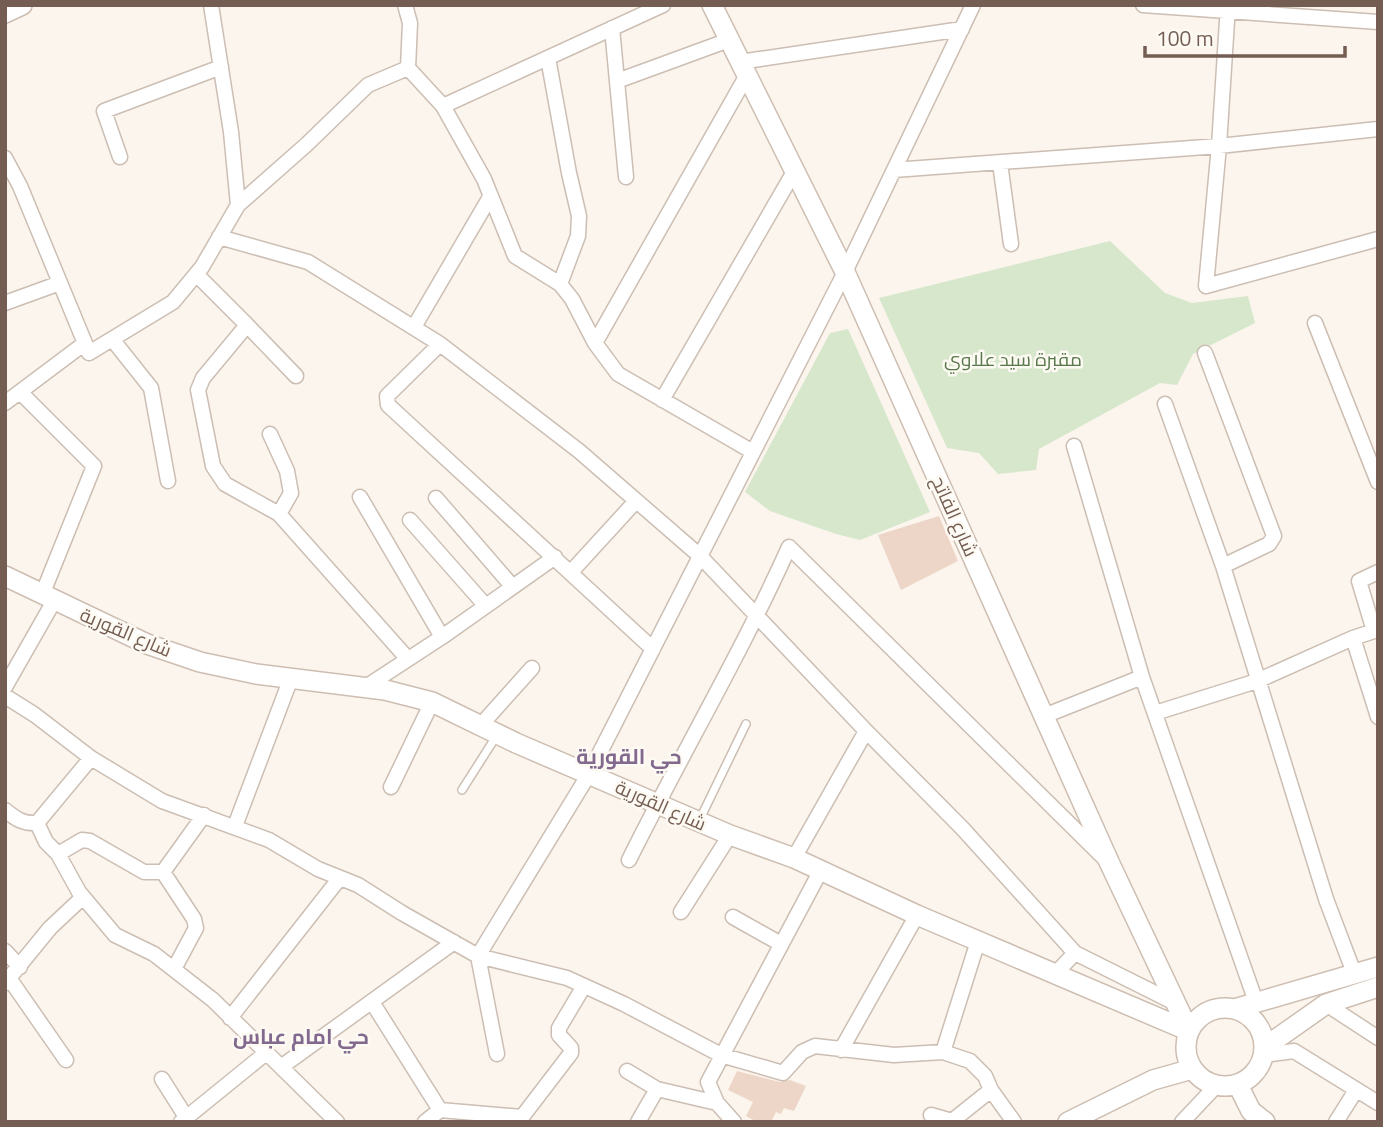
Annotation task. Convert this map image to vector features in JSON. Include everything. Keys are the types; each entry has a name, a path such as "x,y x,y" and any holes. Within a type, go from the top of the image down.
{"street":[{"path":"5,13 22,5"},
{"path":"211,5 231,132 237,205"},
{"path":"405,5 410,23 408,68 443,106 484,179 515,256 559,284 572,299 595,343 618,374 753,452"},
{"path":"443,106 663,5"},
{"name":"شارع الفاتح","path":"712,5 845,272 1110,864 1189,1031"},
{"path":"497,1054 478,956 589,774 845,272 973,5"},
{"path":"1143,5 1228,8 1378,22"},
{"path":"1228,8 1206,286 1378,239"},
{"path":"612,29 626,177"},
{"path":"595,343 744,68 962,29"},
{"path":"617,81 729,40"},
{"path":"548,58 579,216 578,236 559,284"},
{"path":"120,157 104,111 220,67"},
{"path":"5,158 20,186 89,353 173,302 196,274 237,205 306,145 368,85 408,68"},
{"path":"894,170 1219,146 1378,129"},
{"path":"1000,163 1011,244"},
{"path":"662,400 794,170"},
{"path":"414,327 490,197"},
{"path":"219,237 309,262 440,344 579,452 700,556 963,830 1075,953 1177,1004"},
{"path":"196,274 296,376"},
{"path":"5,303 60,283"},
{"path":"1315,323 1378,482"},
{"path":"247,326 203,378 198,390 213,466 225,484 278,514 407,658"},
{"path":"113,339 151,388 168,481"},
{"path":"5,403 85,343"},
{"path":"440,344 387,396 388,405 653,649"},
{"path":"1205,353 1274,536 1269,544 1223,566"},
{"path":"5,687 48,598 94,466 20,392"},
{"path":"1165,404 1223,566 1326,899 1354,973"},
{"path":"270,434 287,471 291,493 278,514"},
{"path":"1074,446 1142,677 1256,1002"},
{"path":"360,497 442,637"},
{"path":"436,498 512,586"},
{"path":"571,572 636,501"},
{"path":"410,520 485,605"},
{"path":"629,860 758,617 789,547 1110,864"},
{"path":"364,688 555,557"},
{"path":"1155,713 1257,681 1374,631 1359,581 1378,572"},
{"name":"شارع القورية","path":"5,576 147,644 173,653 228,669 364,688 432,702 589,774 730,835 793,858 916,915 1189,1031"},
{"path":"1353,638 1378,717"},
{"path":"489,730 532,668"},
{"path":"1044,716 1142,677"},
{"path":"235,826 291,678"},
{"path":"5,696 35,715 91,758 151,795 269,840 317,869 358,885 478,956 567,978 624,1004 721,1055 783,1073 802,1052 812,1046 894,1055 943,1052 970,1061 985,1076 991,1090 1014,1122"},
{"path":"391,787 432,702"},
{"path":"793,858 866,731"},
{"path":"5,810 27,824 37,823 91,758"},
{"path":"163,872 204,815"},
{"path":"37,823 46,842 58,854 67,874 83,897 115,935 131,945 155,954 213,1000 337,1122"},
{"path":"681,912 730,835"},
{"path":"58,854 82,840 90,841 144,872 163,872"},
{"path":"163,872 194,919 196,928 174,969"},
{"path":"734,1122 717,1103 708,1082 820,872"},
{"path":"230,1018 339,878"},
{"path":"66,1060 7,981 50,928 83,897"},
{"path":"841,1050 916,915"},
{"path":"733,917 780,944"},
{"path":"943,1052 978,941"},
{"path":"282,1067 454,942"},
{"path":"5,951 20,967"},
{"path":"1055,974 1075,953"},
{"path":"1234,1009 1378,967"},
{"path":"425,1122 440,1110 520,1119 571,1053 571,1048 559,1035 559,1028 584,986"},
{"path":"1264,1051 1259,1027 1244,1013 1234,1009 1220,1008 1196,1020 1186,1042 1189,1062 1199,1077 1216,1086 1238,1085 1255,1073 1264,1051 1326,1004 1378,987"},
{"path":"372,1002 440,1110"},
{"path":"1326,1004 1378,1038"},
{"path":"1264,1051 1294,1051 1378,1103"},
{"path":"162,1079 183,1119 266,1053"},
{"path":"1068,1122 1189,1062"},
{"path":"627,1071 657,1088 717,1103"},
{"path":"1238,1085 1252,1118"},
{"path":"1182,1122 1216,1086"},
{"path":"638,1122 657,1088"},
{"path":"931,1115 953,1121 991,1090"},
{"path":"1336,1122 1356,1090"}],"lane":[{"path":"698,821 746,724"},
{"path":"462,790 489,730"}],"green space":[{"name":"مقبرة سيد علاوي","path":"1110,241 1165,293 1192,303 1248,296 1255,323 1193,354 1177,385 1160,383 1039,449 1036,470 998,474 979,453 947,448 879,298"},
{"path":"848,329 930,512 860,540 770,511 745,492 830,333"}],"building":[{"path":"939,516 958,561 901,590 878,535"},
{"path":"737,1071 780,1082 790,1080 806,1086 794,1111 784,1108 781,1114 776,1112 771,1122 757,1122 746,1116 753,1102 728,1090"}],"district":[{"name":"حي القورية","path":"629,757"},
{"name":"حي امام عباس","path":"301,1037"}]}
